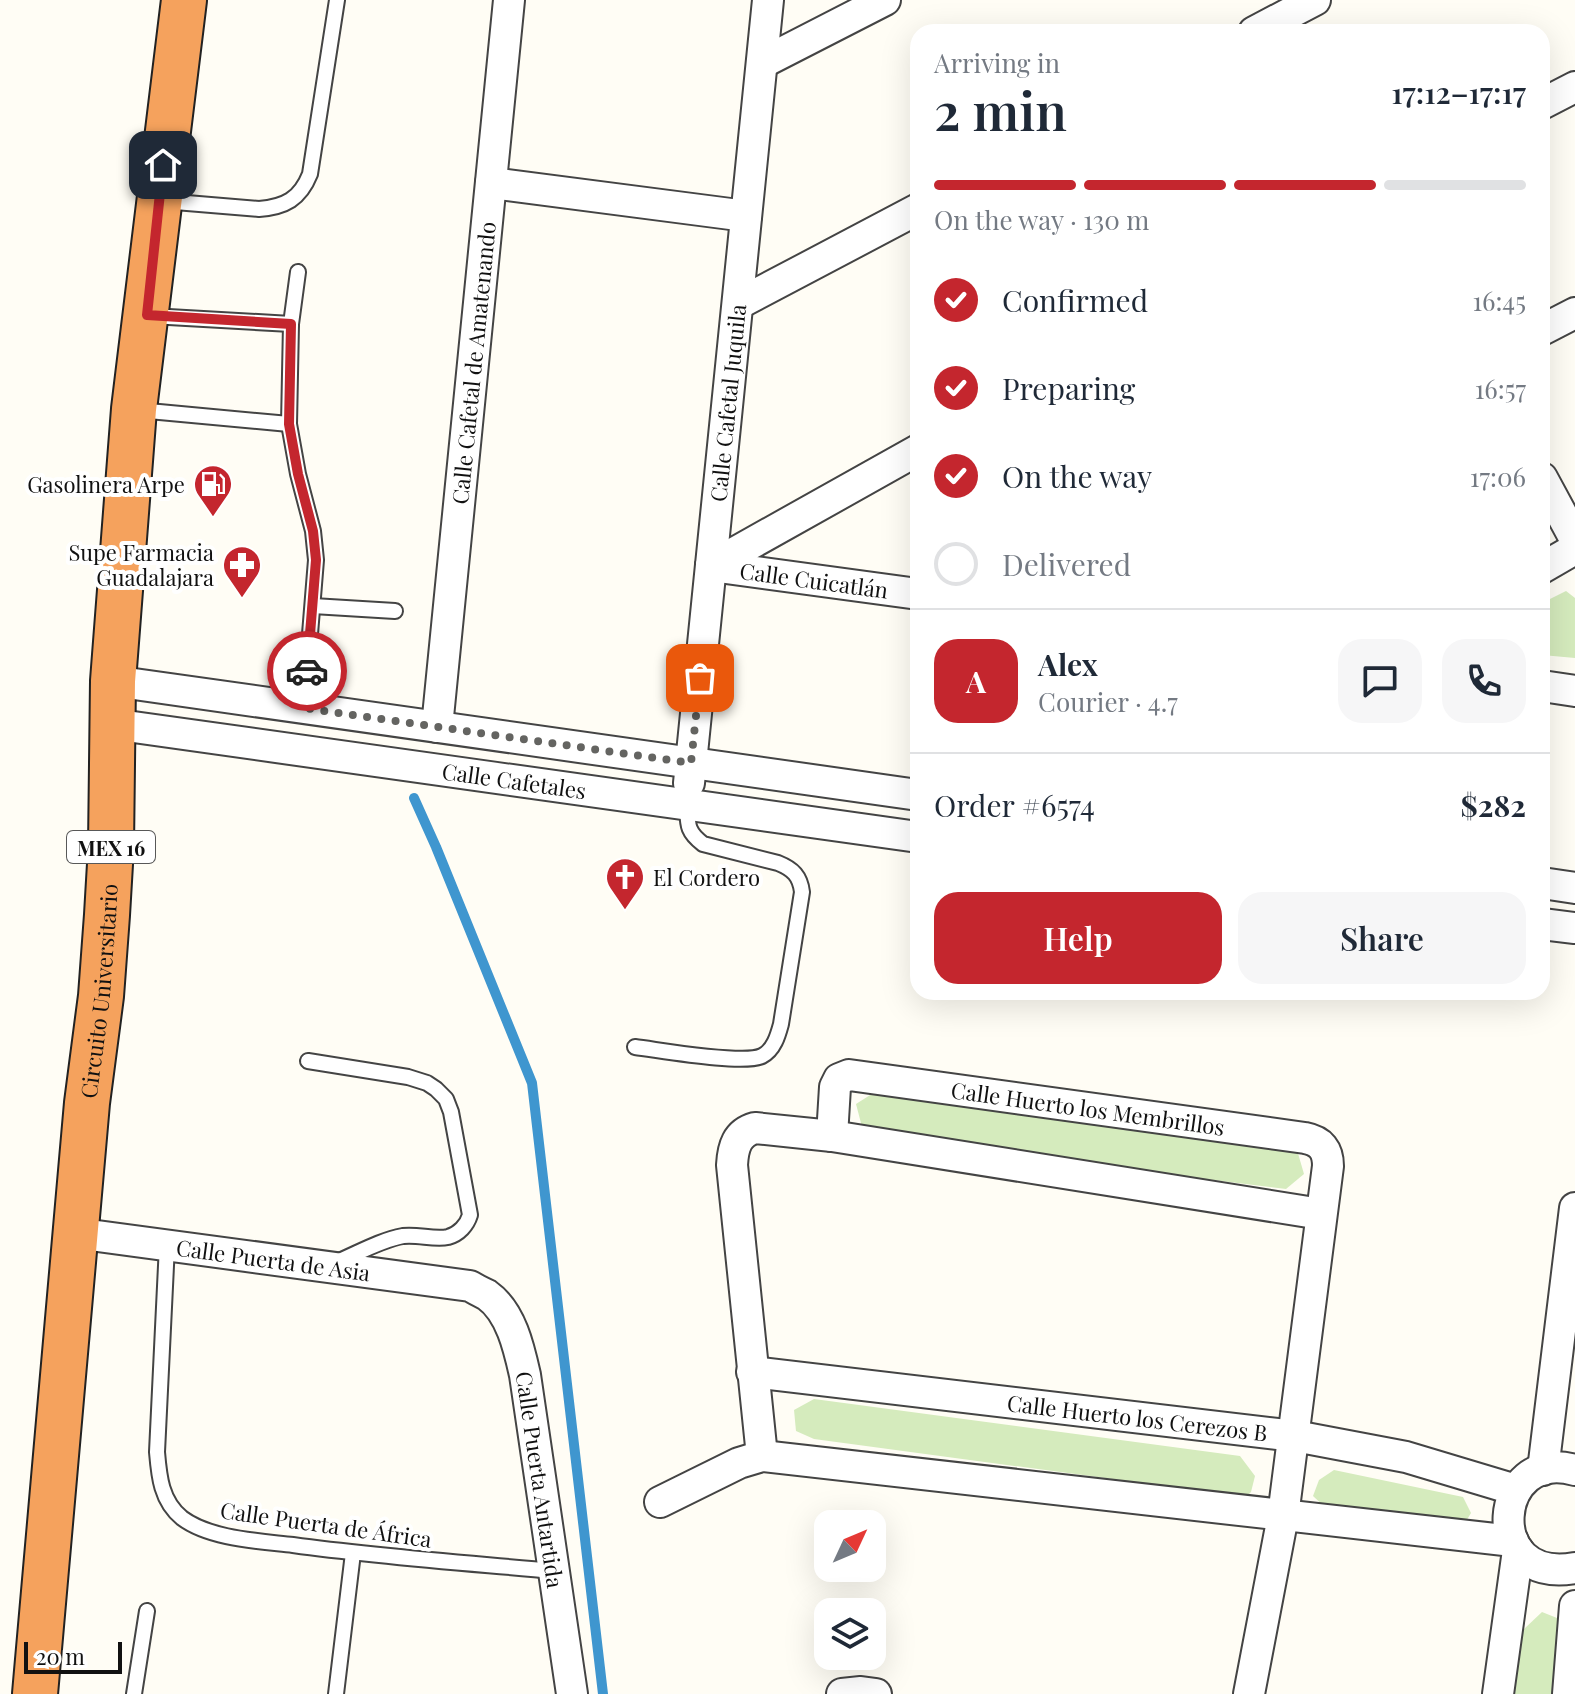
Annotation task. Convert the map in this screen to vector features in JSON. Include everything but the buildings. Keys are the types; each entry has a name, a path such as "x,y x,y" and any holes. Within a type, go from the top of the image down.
{"highway":[{"name":"Circuito Universitario","path":"35,1694 87,1103 101,996 111,847 113,681 134,409 184,0"}],"street":[{"name":"Calle Cafetal Juquila","path":"687,804 768,0"},
{"path":"762,63 885,0"},
{"name":"Calle Cafetal de Amatenando","path":"437,727 491,183 499,1"},
{"path":"1272,24 1302,11"},
{"path":"1550,100 1575,87"},
{"path":"491,183 746,216"},
{"path":"738,304 910,213"},
{"path":"1550,326 1575,313"},
{"path":"711,566 910,454"},
{"path":"1550,493 1575,539"},
{"path":"1550,563 1575,549"},
{"name":"Calle Cuicatlán","path":"711,566 910,593"},
{"name":"Calle Cafetales","path":"113,681 910,794"},
{"path":"1550,687 1575,691"},
{"name":"Calle Cafetales","path":"112,724 910,836"},
{"path":"1550,884 1575,888"},
{"path":"1550,925 1575,928"},
{"name":"Calle Huerto los Membrillos","path":"832,1136 835,1087 839,1079 849,1075 1305,1138 1323,1146 1328,1155 1295,1436 1249,1694"},
{"path":"762,1456 732,1165 737,1140 745,1131 755,1128 832,1136 1321,1214"},
{"path":"1543,1470 1575,1208"},
{"name":"Calle Puerta de Asia","path":"75,1233 470,1286"},
{"name":"Calle Puerta Antartida","path":"470,1286 489,1297 501,1310 519,1350 572,1694"},
{"name":"Calle Huerto los Cerezos B","path":"752,1372 1295,1436 1406,1457 1516,1490"},
{"path":"660,1502 725,1469 762,1456 1515,1546"},
{"path":"1575,1470 1556,1467 1528,1478 1516,1490 1507,1515 1515,1546 1530,1562 1545,1569 1561,1571 1575,1568"},
{"path":"1498,1694 1515,1546"},
{"path":"1568,1694 1575,1606"},
{"path":"842,1694 876,1694"}],"lane":[{"path":"159,201 274,208 286,203 305,186 310,174 337,0"},
{"path":"298,272 291,324 289,424 313,531 316,560 304,708"},
{"path":"147,315 291,324"},
{"path":"134,409 289,424"},
{"path":"313,606 395,611"},
{"path":"635,1047 732,1059 754,1058 770,1051 781,1024 802,892 800,882 795,873 778,863 703,844 688,828 687,804"},
{"path":"308,1061 408,1077 436,1089 446,1099 451,1112 470,1215 468,1222 457,1233 447,1237 405,1236 326,1267"},
{"name":"Calle Puerta de África","path":"167,1245 157,1452 160,1481 168,1504 183,1519 232,1537 353,1553 555,1571"},
{"path":"336,1694 353,1553"},
{"path":"134,1694 147,1611"}],"green space":[{"path":"1566,591 1575,598 1575,658 1550,656 1550,599"},
{"path":"878,1090 1297,1150 1304,1174 1286,1189 880,1139 862,1127 856,1104"},
{"path":"814,1399 1240,1456 1255,1476 1251,1492 1246,1497 814,1439 796,1431 794,1410"},
{"path":"1334,1470 1463,1497 1471,1513 1465,1523 1327,1509 1313,1496 1319,1480"},
{"path":"1542,1612 1557,1618 1564,1632 1555,1694 1513,1694 1522,1631"}],"waterway":[{"path":"414,798 532,1083 603,1694"}],"way so far":[{"path":"307,671 304,708 691,763 700,678"}],"place":[{"name":"Gasolinera Arpe","path":"213,518"},
{"name":"Supe Farmacia Guadalajara","path":"242,599"},
{"name":"El Cordero","path":"625,911"}],"route":[{"path":"163,165 147,315 291,324 289,424 313,531 316,560 307,671"}]}
